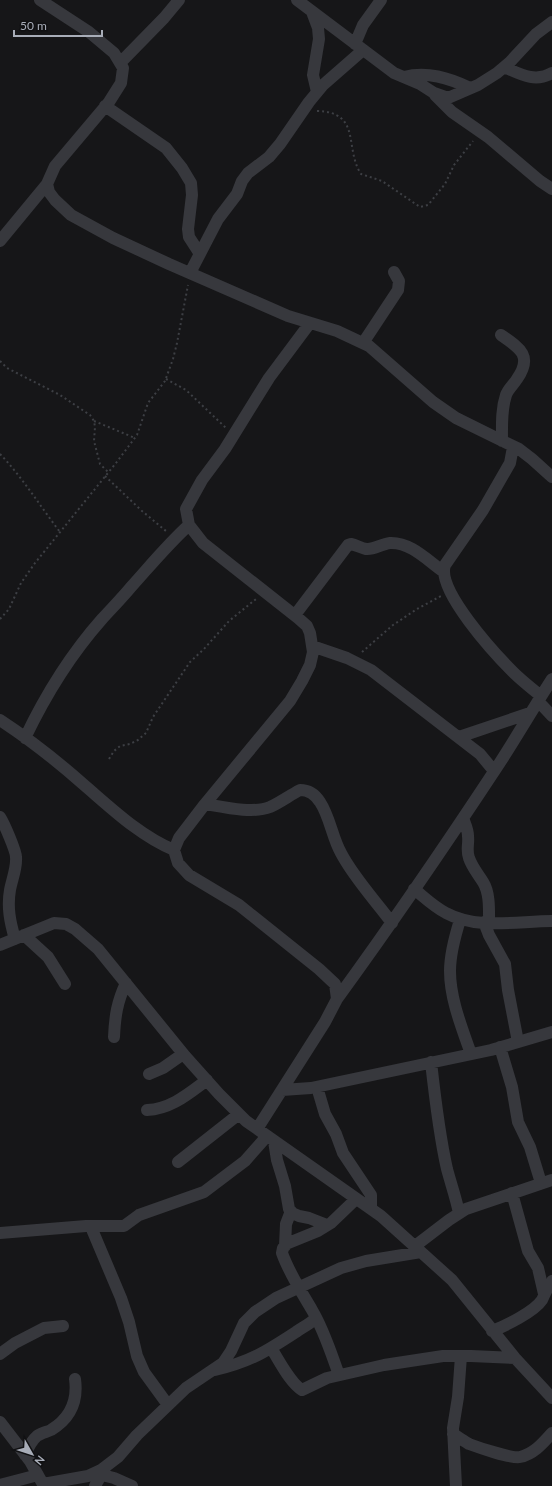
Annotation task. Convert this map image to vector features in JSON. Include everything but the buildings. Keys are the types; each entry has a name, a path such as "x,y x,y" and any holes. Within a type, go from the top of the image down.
{"street":[{"path":"0,241 47,184 55,166 105,106 121,83 123,68 114,54 89,32 40,0"},
{"path":"120,63 164,18 179,0"},
{"path":"297,0 394,73 420,84 434,94 452,112 480,131 540,181 552,189"},
{"path":"190,273 218,219 237,194 242,181 248,173 269,157 317,92 359,47 363,25 381,0"},
{"path":"312,12 318,28 319,39 313,75 317,92"},
{"path":"434,94 448,98 497,73 536,34 552,22"},
{"path":"504,67 528,77 545,77 552,73"},
{"path":"404,77 413,75 436,76 456,81 470,88"},
{"path":"105,106 166,148 182,168 191,183 192,195 188,229 189,237 200,254"},
{"path":"47,184 49,192 55,200 71,215 112,238 288,316 337,331 369,346 433,402 456,418 513,447 532,459 552,477"},
{"path":"363,343 398,290 399,281 394,272"},
{"path":"310,323 269,378 234,435 202,480 186,509 188,525 203,543 307,626 313,652 310,665 290,701 205,804 179,838 174,850 178,863 189,875 239,905 319,969 335,984 337,999"},
{"path":"501,335 517,345 523,354 525,362 518,379 507,393 503,408 502,441"},
{"path":"513,447 510,463 483,510 445,565 444,577 457,604 491,648 539,699 552,716"},
{"path":"24,738 53,686 102,618 174,538 188,525"},
{"path":"295,616 348,545 351,544 365,549 371,549 389,543 396,543 419,553 444,572"},
{"path":"312,646 371,670 480,754 494,771"},
{"path":"257,1129 325,1022 337,999 392,923 494,771 552,679"},
{"path":"459,737 530,714"},
{"path":"0,720 67,770 122,818 159,844 174,850"},
{"path":"205,804 259,810 275,804 300,790 312,792 321,803 341,853 355,875 392,923"},
{"path":"0,817 6,826 5,837 16,854 16,862 8,904 9,919 19,937 48,957 66,984"},
{"path":"462,818 467,827 467,852 469,858 473,867 484,883 486,892 486,922 489,935 505,964 508,990 518,1042"},
{"path":"414,889 446,913 460,920 472,922 523,923 552,921"},
{"path":"460,920 454,939 450,970 452,989 471,1054"},
{"path":"0,945 54,923 66,924 75,929 98,949 183,1054 239,1114 270,1139 381,1216 418,1249 452,1280 492,1331 552,1398"},
{"path":"114,1037 116,1011 119,998 126,983"},
{"path":"282,1090 317,1086 471,1054 552,1032"},
{"path":"95,1486 104,1471 168,1405 186,1388 223,1363 244,1323 255,1312 276,1298 341,1268 366,1260 418,1249 449,1220 466,1209 547,1182 518,1122 512,1087 500,1047"},
{"path":"149,1074 163,1068 183,1054"},
{"path":"431,1062 442,1144 447,1168 460,1213"},
{"path":"147,1110 165,1107 178,1102 207,1080"},
{"path":"317,1086 325,1114 336,1134 343,1153 371,1195 370,1209"},
{"path":"178,1162 239,1114"},
{"path":"270,1139 286,1186 289,1209 299,1216 327,1225"},
{"path":"0,1233 124,1226 139,1215 204,1192 270,1139"},
{"path":"512,1193 528,1251 538,1268 544,1294"},
{"path":"285,1246 327,1225 344,1212 356,1199"},
{"path":"291,1211 286,1224 285,1246 282,1253 298,1287 324,1333 339,1375"},
{"path":"91,1227 121,1298 129,1322 137,1356 144,1372 168,1405"},
{"path":"492,1331 510,1324 536,1306 541,1301 552,1280"},
{"path":"212,1370 246,1361 308,1326 316,1318"},
{"path":"0,1354 15,1343 44,1328 63,1326"},
{"path":"271,1348 288,1374 302,1390 326,1378 384,1365 443,1356 515,1358"},
{"path":"456,1486 453,1434 461,1356"},
{"path":"25,1455 31,1443 37,1436 52,1429 61,1422 74,1405 76,1391 75,1379"},
{"path":"0,1422 25,1455 42,1482"},
{"path":"453,1434 469,1443 485,1449 518,1457 531,1453 543,1444 552,1433"},
{"path":"0,1485 42,1482 88,1476 104,1471"},
{"path":"104,1471 114,1478 132,1486"}],"path":[{"path":"300,115 323,111 332,112 343,119 349,129 353,142 355,162 362,174 382,181 420,207 428,205 446,184 451,170 480,131"},
{"path":"0,619 9,609 26,576 135,438 148,403 166,379 177,343 190,273"},
{"path":"0,361 11,370 60,395 90,415 94,421 94,441 100,464 108,472"},
{"path":"166,379 186,390 234,435"},
{"path":"94,421 135,438"},
{"path":"0,454 22,479 39,506 60,532"},
{"path":"105,476 142,511 174,538"},
{"path":"352,661 393,625 450,590"},
{"path":"109,759 114,751 120,746 130,744 138,740 146,733 153,717 190,662 204,650 229,621 264,591"}]}
